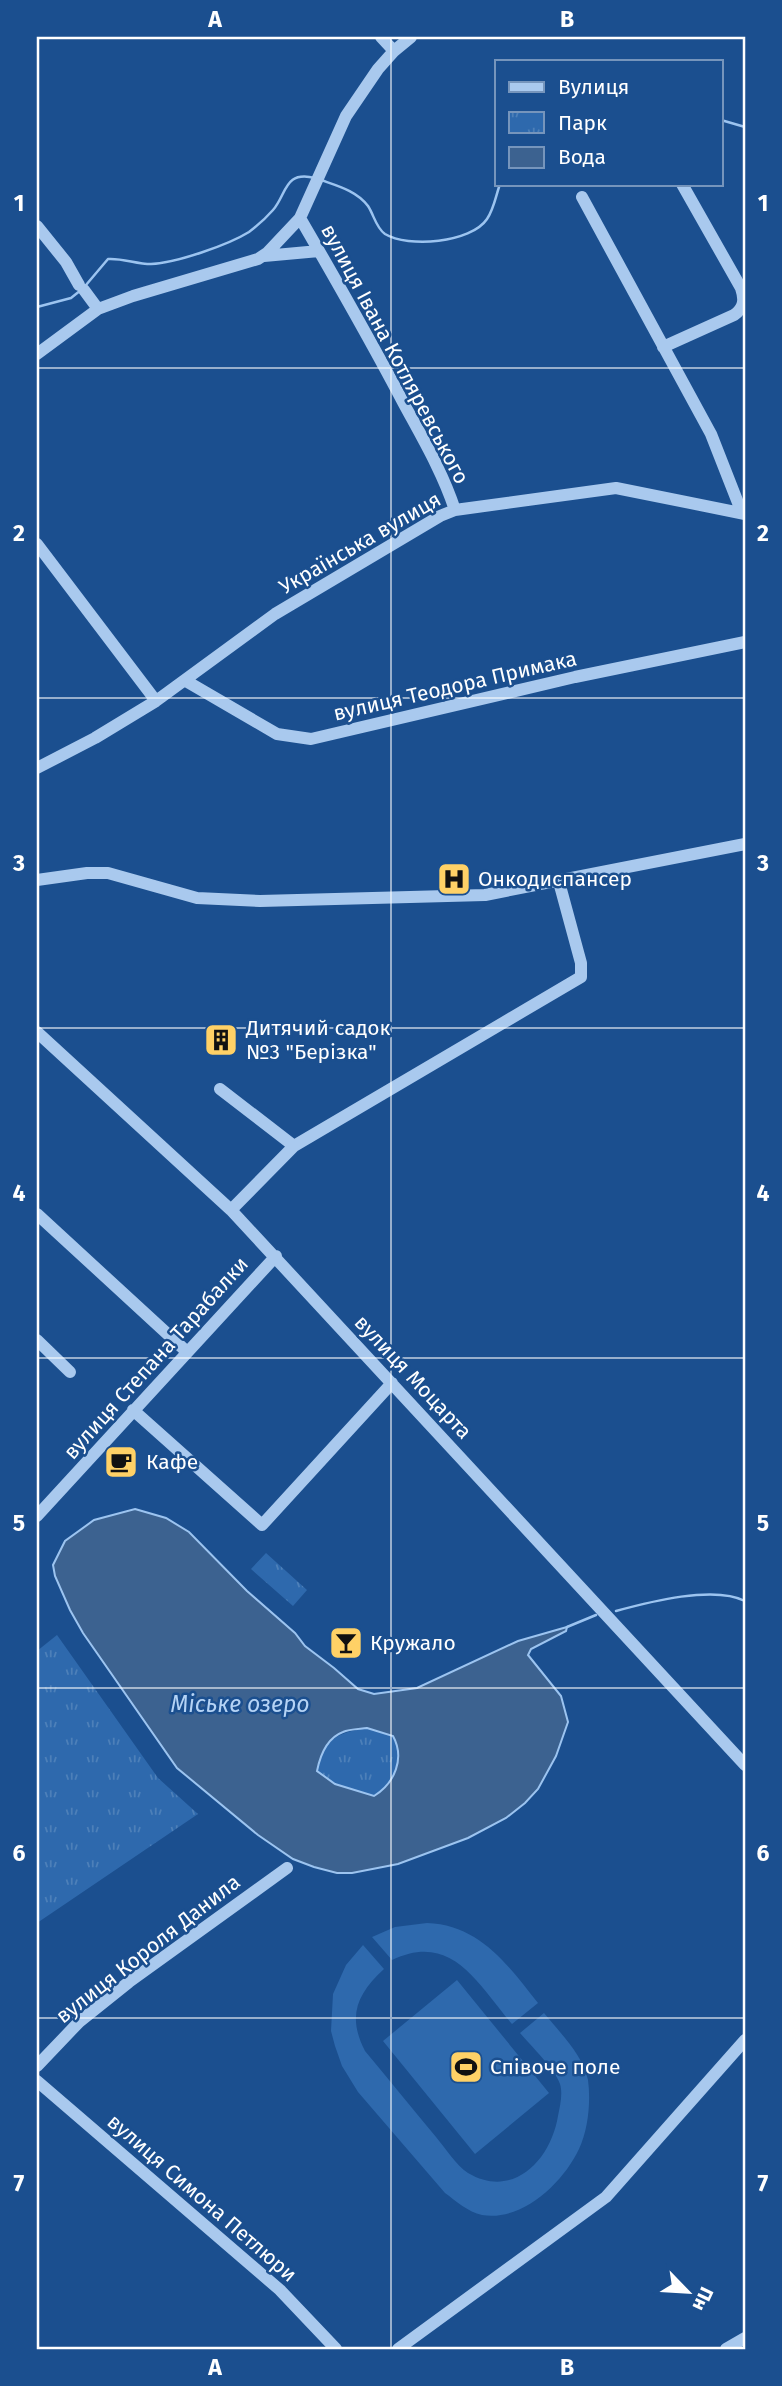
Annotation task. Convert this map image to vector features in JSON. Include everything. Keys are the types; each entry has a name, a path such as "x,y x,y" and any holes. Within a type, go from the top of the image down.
{"street":[{"path":"381,37 394,51"},
{"path":"263,256 300,218 346,116 378,69 411,37"},
{"path":"663,347 734,315 744,303 741,288 683,186"},
{"path":"582,197 711,434 744,513"},
{"name":"вулиця Івана Котляревського","path":"300,218 446,484 455,510"},
{"path":"37,226 99,309"},
{"path":"37,354 99,309 133,296 263,256 319,251"},
{"name":"Українська вулиця","path":"37,768 95,738 156,701 275,614 440,516 455,510 616,488 744,513"},
{"path":"37,544 156,701"},
{"name":"вулиця Теодора Примака","path":"186,681 277,734 311,739 575,677 745,642"},
{"path":"37,880 62,875 108,873 197,898 260,901 485,895 745,844"},
{"path":"231,1210 294,1146 581,977 581,963 559,882"},
{"name":"вулиця Моцарта","path":"37,1032 231,1210 745,1765"},
{"path":"220,1089 294,1146"},
{"path":"37,1214 187,1352"},
{"name":"вулиця Степана Тарабалки","path":"37,1517 275,1256"},
{"path":"37,1340 70,1372"},
{"path":"133,1410 262,1525 392,1383"},
{"name":"вулиця Короля Данила","path":"37,2066 79,2022 129,1982 287,1868"},
{"path":"398,2349 606,2197 745,2040"},
{"name":"вулиця Симона Петлюри","path":"37,2081 280,2290 337,2349"},
{"path":"726,2349 745,2338"}],"green space":[{"path":"266,1553 307,1590 293,1606 251,1569"},
{"path":"57,1635 158,1778 198,1814 37,1923 37,1651"},
{"path":"367,1728 393,1736 398,1753 392,1777 374,1796 335,1784 317,1771 323,1751 333,1739 347,1732"},
{"path":"427,1923 446,1925 478,1939 504,1962 538,2003 512,2024 462,1966 431,1952 413,1953 392,1960 372,1937 395,1927"},
{"path":"363,1945 384,1969 367,1987 358,2006 357,2027 365,2051 455,2161 468,2173 485,2180 500,2182 515,2178 528,2171 539,2160 554,2132 561,2100 560,2084 548,2065 520,2033 544,2013 576,2053 588,2080 589,2106 585,2133 579,2149 563,2175 540,2197 526,2206 497,2216 477,2214 467,2209 445,2193 358,2092 342,2066 331,2031 333,1994 346,1965"},
{"name":"Співоче поле","path":"457,1980 549,2093 475,2154 383,2041"}],"water":[{"name":"Міське озеро","path":"135,1509 166,1518 189,1532 247,1591 295,1633 305,1646 358,1689 374,1694 417,1688 518,1641 567,1627 566,1631 531,1649 528,1655 561,1696 568,1722 556,1756 538,1789 506,1818 468,1838 398,1864 352,1873 337,1873 293,1859 258,1835 177,1768 83,1633 55,1576 53,1565 65,1541 94,1520","holes":["367,1728 393,1736 398,1753 396,1769 388,1784 374,1796 335,1784 317,1771 325,1748 343,1732"]}],"waterway":[{"path":"722,120 745,127"},
{"path":"86,285 108,259 145,264 162,263 202,252 240,237 270,213 292,180 305,176 315,178"},
{"path":"321,180 358,196 368,206 377,225 385,234 408,241 423,242 454,238 479,227 489,215 499,186"},
{"path":"37,307 71,298 81,290"},
{"path":"616,1611 699,1595 732,1596 745,1601"},
{"path":"567,1627 596,1615"}],"place":[{"name":"Онкодиспансер","path":"454,879"},
{"name":"Дитячий садок №3 \"Берізка\"","path":"221,1040"},
{"name":"Кафе","path":"121,1462"},
{"name":"Кружало","path":"346,1643"},
{"name":"Співоче поле","path":"466,2067"}]}
